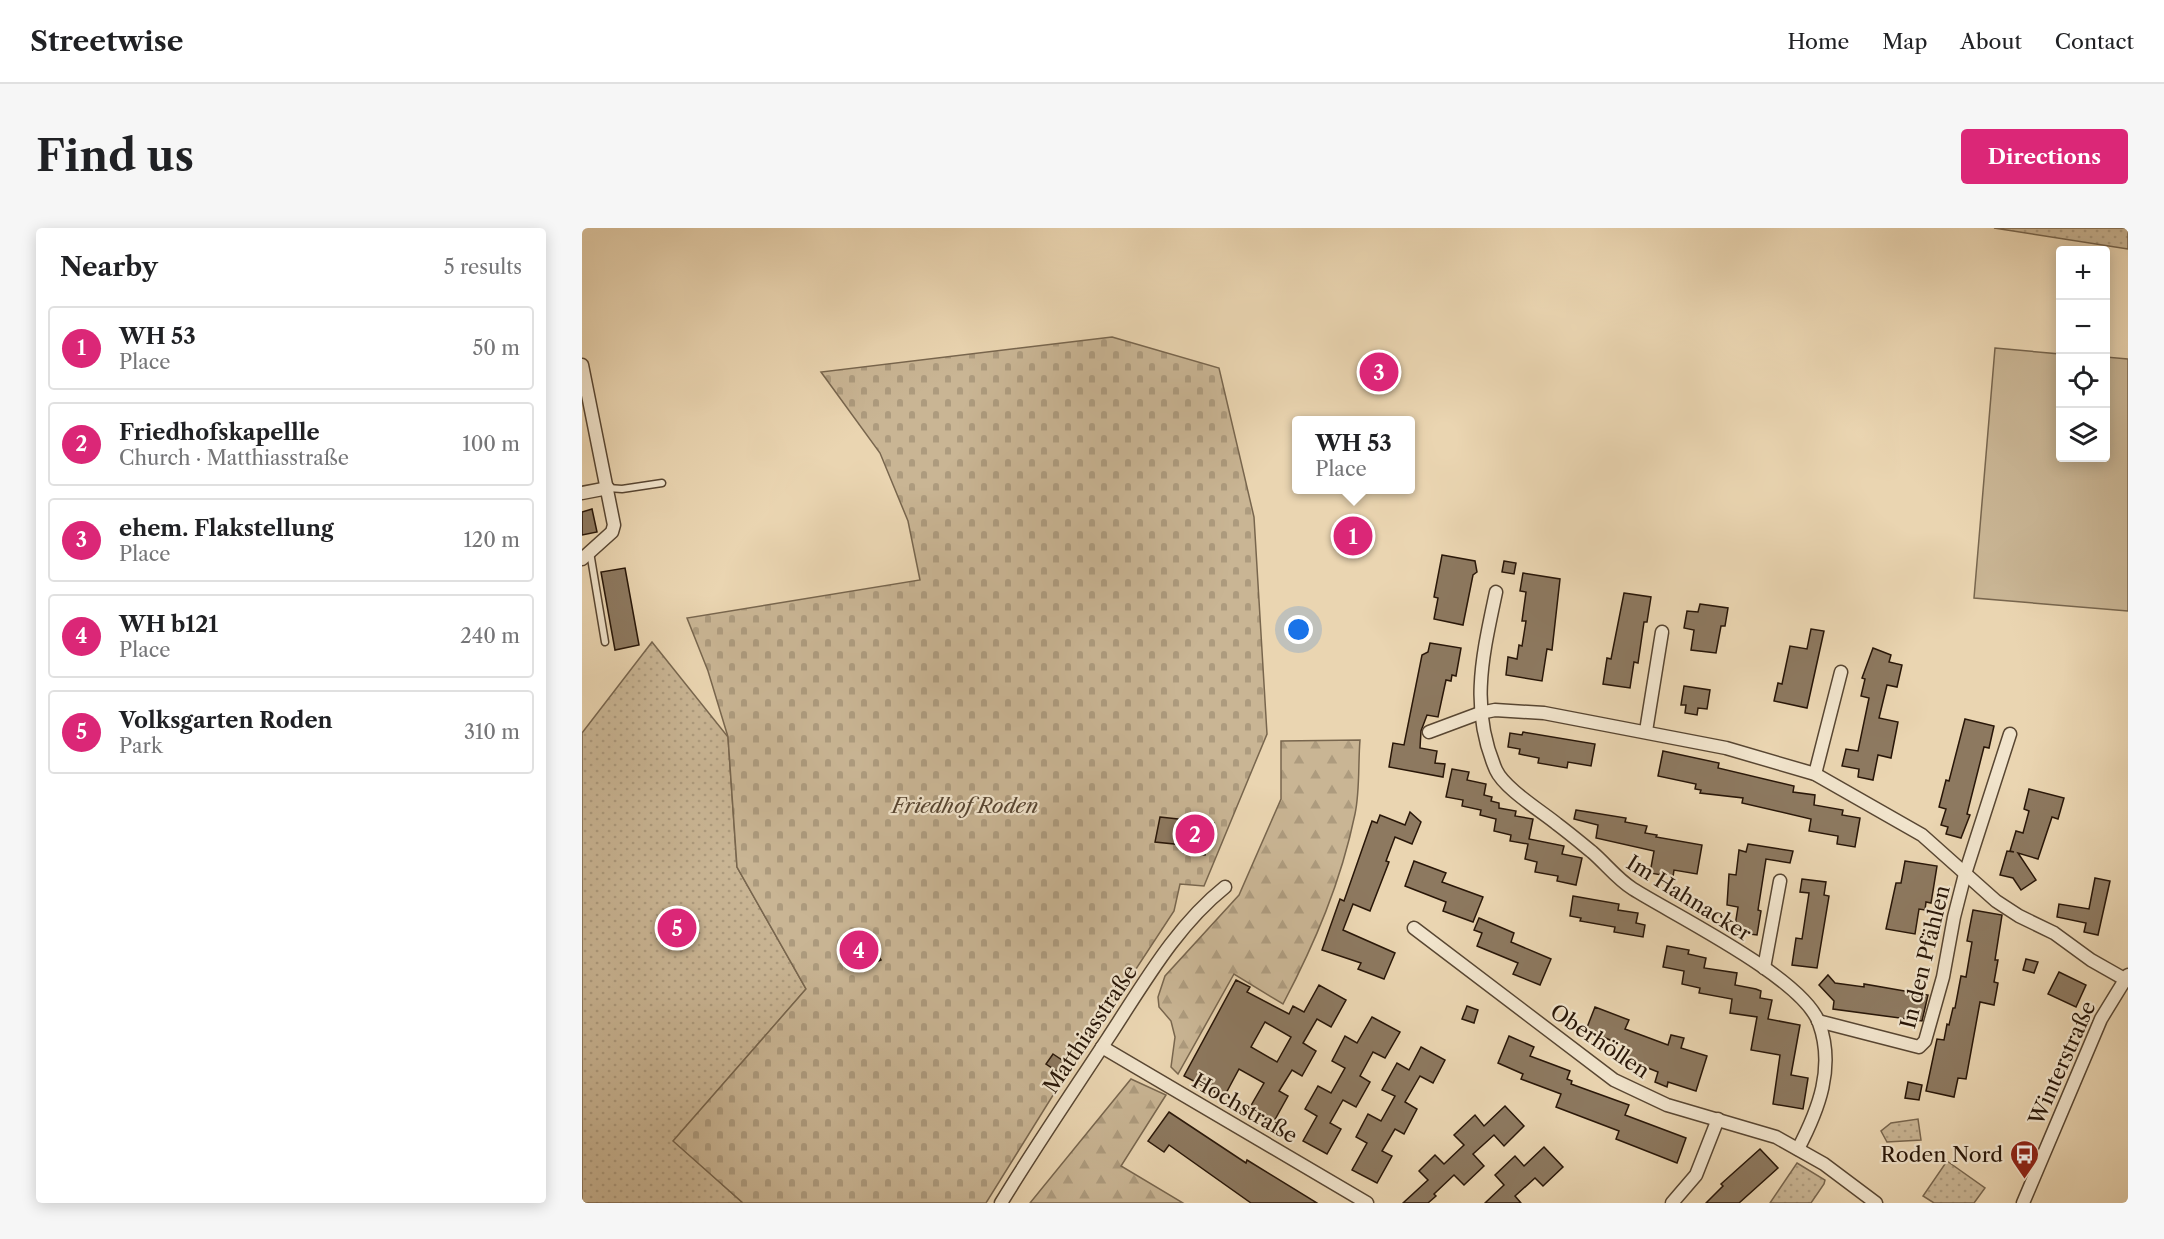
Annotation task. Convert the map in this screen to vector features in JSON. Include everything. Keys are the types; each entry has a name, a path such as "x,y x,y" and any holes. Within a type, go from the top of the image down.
{"street":[{"path":"582,365 588,419 608,488 614,525 612,532 586,555"},
{"path":"582,493 608,488"},
{"path":"1480,713 1479,694 1485,646 1496,592"},
{"path":"1646,731 1662,632"},
{"path":"1815,774 1841,672"},
{"name":"In den Pfählen","path":"1429,732 1480,713 1511,710 1544,713 1646,731 1747,753 1815,774 1922,835 1965,874 2019,916 2054,933 2127,979"},
{"name":"Im Hahnacker","path":"1480,713 1496,769 1513,788 1594,854 1630,887 1764,968 1801,999 1818,1021 1826,1063 1824,1087 1812,1123 1798,1149"},
{"name":"In den Pfählen","path":"1818,1021 1919,1047 1925,1041 1943,977 1965,874 2010,734"},
{"name":"Im Hahnacker","path":"1764,968 1780,881"},
{"name":"Matthiasstraße","path":"1001,1203 1065,1100 1162,956 1191,918 1225,887"},
{"name":"Oberhöllen","path":"1414,928 1614,1080 1667,1105 1767,1134 1798,1149 1876,1203"},
{"name":"Winterstraße","path":"2023,1203 2101,1018 2127,979"},
{"name":"Hochstraße","path":"1102,1047 1366,1203"},
{"path":"1672,1203 1696,1174 1718,1119"}],"lane":[{"path":"608,488 622,489 662,483"},
{"path":"586,555 605,642"}],"green space":[{"path":"1994,228 2128,228 2128,249"},
{"name":"Friedhof Roden","path":"1112,337 1219,368 1254,517 1267,734 1204,886 1180,884 1174,911 1096,1030 1082,1038 1078,1055 986,1203 743,1203 673,1141 806,989 737,867 728,737 708,671 687,618 920,580 908,521 880,453 821,372"},
{"path":"1995,348 2056,354 2056,462 2110,462 2110,357 2128,359 2128,611 1974,598"},
{"path":"652,642 728,737 737,867 806,989 674,1141 743,1203 582,1203 582,733"},
{"path":"1360,740 1357,805 1335,888 1306,958 1283,1004 1234,974 1178,1074 1171,1067 1175,1037 1171,1021 1159,1007 1158,997 1165,976 1239,895 1281,799 1281,741"},
{"path":"1131,1079 1166,1095 1121,1166 1183,1203 1030,1203"},
{"path":"1918,1119 1921,1140 1887,1142 1881,1131 1891,1123"},
{"path":"1947,1161 1985,1188 1974,1203 1934,1203 1923,1196"},
{"path":"1797,1163 1825,1180 1824,1184 1811,1203 1770,1203"}],"building":[{"path":"592,509 597,532 582,535 582,512"},
{"path":"1442,555 1475,561 1477,572 1473,575 1463,625 1434,619 1438,598 1434,597"},
{"path":"1504,561 1516,563 1514,574 1502,572"},
{"path":"625,568 639,645 615,650 601,572"},
{"path":"1523,573 1560,579 1552,650 1547,649 1542,681 1506,675 1508,657 1517,659 1519,645 1522,646 1526,621 1522,621 1526,592 1520,591"},
{"path":"1624,593 1651,597 1647,622 1644,622 1638,663 1634,662 1630,688 1603,684 1607,658 1611,659"},
{"path":"1700,604 1728,608 1725,626 1721,626 1716,653 1691,650 1694,630 1684,628 1687,611 1698,612"},
{"path":"1811,629 1824,631 1807,708 1774,701 1778,683 1782,684 1790,646 1807,649"},
{"path":"1430,643 1461,648 1456,676 1452,675 1451,681 1446,680 1438,717 1427,715 1421,731 1420,748 1437,751 1435,763 1445,764 1443,777 1389,767 1393,743 1404,745 1422,655 1428,652"},
{"path":"1873,648 1891,655 1889,662 1902,665 1897,687 1887,685 1879,718 1898,722 1891,758 1878,755 1873,780 1858,777 1859,769 1842,766 1846,749 1858,751 1869,698 1861,696 1865,679 1862,678"},
{"path":"1684,686 1710,690 1707,709 1698,708 1697,715 1685,713 1686,705 1681,705"},
{"path":"1965,719 1994,726 1989,748 1984,747 1967,814 1970,815 1961,838 1946,834 1948,827 1941,825 1946,809 1939,807 1946,780 1949,781"},
{"path":"1523,732 1595,744 1591,766 1568,762 1567,768 1538,763 1539,758 1519,754 1520,749 1508,747 1510,733 1522,735"},
{"path":"1663,751 1719,763 1718,768 1794,786 1793,792 1815,795 1814,805 1843,810 1842,815 1860,818 1855,847 1837,844 1838,836 1809,831 1811,819 1742,803 1743,798 1700,793 1701,790 1695,789 1696,784 1658,776"},
{"path":"1452,769 1469,772 1467,780 1486,784 1484,795 1492,797 1491,801 1499,803 1499,808 1516,811 1515,816 1533,819 1529,839 1564,846 1562,854 1582,858 1576,885 1557,881 1558,876 1535,872 1537,862 1525,859 1528,844 1510,841 1511,835 1494,831 1496,819 1480,815 1481,810 1462,806 1463,800 1446,797"},
{"path":"2029,789 2064,798 2058,819 2052,817 2038,859 2018,853 2036,880 2021,890 2013,878 2000,875 2007,851 2014,852 2010,851 2016,831 2023,833 2029,811 2024,809"},
{"path":"1576,810 1626,818 1625,822 1647,826 1645,833 1657,835 1656,837 1702,845 1697,874 1674,870 1673,877 1650,873 1654,851 1596,838 1598,825 1574,819"},
{"path":"1410,812 1421,822 1412,844 1395,837 1386,861 1389,862 1370,911 1353,904 1343,930 1395,953 1384,979 1358,969 1361,963 1322,950 1340,899 1344,901 1372,821 1377,823 1380,815 1405,825"},
{"path":"1160,817 1214,823 1212,846 1206,846 1205,855 1184,853 1184,845 1155,842"},
{"path":"1748,844 1793,851 1790,863 1766,859 1758,910 1761,911 1757,935 1734,932 1738,907 1727,905 1729,874 1736,875 1739,850 1746,852"},
{"path":"1414,861 1446,873 1442,882 1483,897 1473,922 1443,911 1446,902 1405,886"},
{"path":"1905,861 1937,866 1931,903 1926,902 1925,910 1919,909 1915,934 1886,929 1896,883 1901,883"},
{"path":"2095,878 2110,881 2098,935 2084,932 2086,923 2057,917 2059,904 2089,909"},
{"path":"1802,879 1826,882 1824,895 1829,896 1817,968 1792,965 1796,938 1802,939 1809,893 1800,892"},
{"path":"1573,896 1619,904 1618,910 1638,913 1636,923 1645,925 1643,937 1614,932 1615,927 1580,921 1581,918 1570,916"},
{"path":"1973,910 2002,915 1995,960 1998,960 1994,982 1998,983 1994,1005 1980,1002 1966,1079 1958,1078 1954,1097 1926,1091 1937,1039 1944,1040 1947,1024 1949,1025 1953,1008 1955,1008 1961,976 1966,977 1972,942 1967,941"},
{"path":"1479,918 1514,933 1511,942 1551,959 1540,985 1513,974 1518,963 1477,946 1482,933 1474,930"},
{"path":"855,933 875,940 872,948 881,960 870,965 843,955 850,935"},
{"path":"1667,946 1689,950 1688,954 1706,958 1704,968 1737,973 1735,985 1761,991 1760,998 1772,1000 1768,1019 1800,1025 1791,1075 1808,1078 1803,1109 1773,1104 1780,1055 1751,1050 1757,1017 1730,1013 1732,999 1699,993 1700,988 1682,984 1684,971 1663,967"},
{"path":"2026,959 2038,962 2034,973 2023,970"},
{"path":"2059,972 2086,985 2076,1007 2048,994"},
{"path":"1828,975 1835,983 1864,987 1864,984 1928,995 1922,1021 1833,1009 1834,1001 1819,985"},
{"path":"1236,980 1250,987 1247,992 1289,1014 1293,1006 1304,1012 1319,985 1346,1000 1331,1027 1317,1019 1303,1043 1316,1051 1302,1076 1292,1070 1279,1091 1288,1096 1273,1123 1249,1109 1264,1083 1239,1069 1224,1097 1184,1076","holes":["1265,1022 1291,1037 1277,1062 1251,1047"]},
{"path":"1467,1006 1478,1010 1474,1023 1462,1019"},
{"path":"1595,1007 1629,1020 1625,1029 1668,1045 1671,1035 1684,1038 1681,1048 1707,1056 1696,1091 1668,1082 1667,1087 1655,1082 1658,1072 1623,1058 1627,1047 1586,1030"},
{"path":"1372,1017 1400,1032 1385,1058 1373,1052 1360,1076 1370,1082 1356,1107 1343,1100 1330,1123 1341,1129 1327,1154 1303,1141 1317,1116 1305,1109 1318,1086 1331,1093 1345,1068 1332,1061 1345,1036 1357,1043"},
{"path":"1509,1036 1534,1047 1530,1056 1570,1071 1567,1079 1572,1081 1571,1084 1629,1105 1625,1115 1686,1138 1677,1163 1616,1139 1619,1131 1556,1107 1561,1094 1521,1079 1523,1074 1498,1063"},
{"path":"1421,1047 1445,1060 1433,1083 1420,1076 1405,1102 1417,1109 1404,1134 1395,1129 1382,1151 1392,1156 1377,1183 1352,1170 1367,1143 1356,1137 1368,1114 1381,1121 1395,1096 1382,1090 1397,1063 1409,1070"},
{"path":"1053,1054 1071,1066 1064,1076 1046,1064"},
{"path":"1908,1082 1922,1085 1919,1100 1905,1098"},
{"path":"1505,1106 1524,1126 1504,1146 1494,1135 1473,1154 1484,1166 1464,1185 1454,1175 1428,1203 1403,1203 1428,1180 1419,1171 1435,1155 1444,1164 1464,1145 1454,1135 1475,1115 1484,1126"},
{"path":"1169,1112 1246,1163 1247,1160 1317,1203 1251,1203 1169,1145 1164,1152 1148,1141"},
{"path":"1544,1147 1563,1167 1543,1186 1535,1178 1515,1196 1521,1203 1485,1203 1504,1185 1495,1175 1515,1156 1524,1166"},
{"path":"1760,1149 1778,1168 1739,1203 1706,1203 1723,1186 1721,1184"}],"place":[{"name":"ehem. Flakstellung","path":"1379,372"},
{"name":"WH 53","path":"1353,536"},
{"name":"Friedhofskapellle","path":"1195,834"},
{"name":"Volksgarten Roden","path":"677,928"},
{"name":"WH b121","path":"859,950"},
{"name":"Roden Nord","path":"2024,1180"}]}
